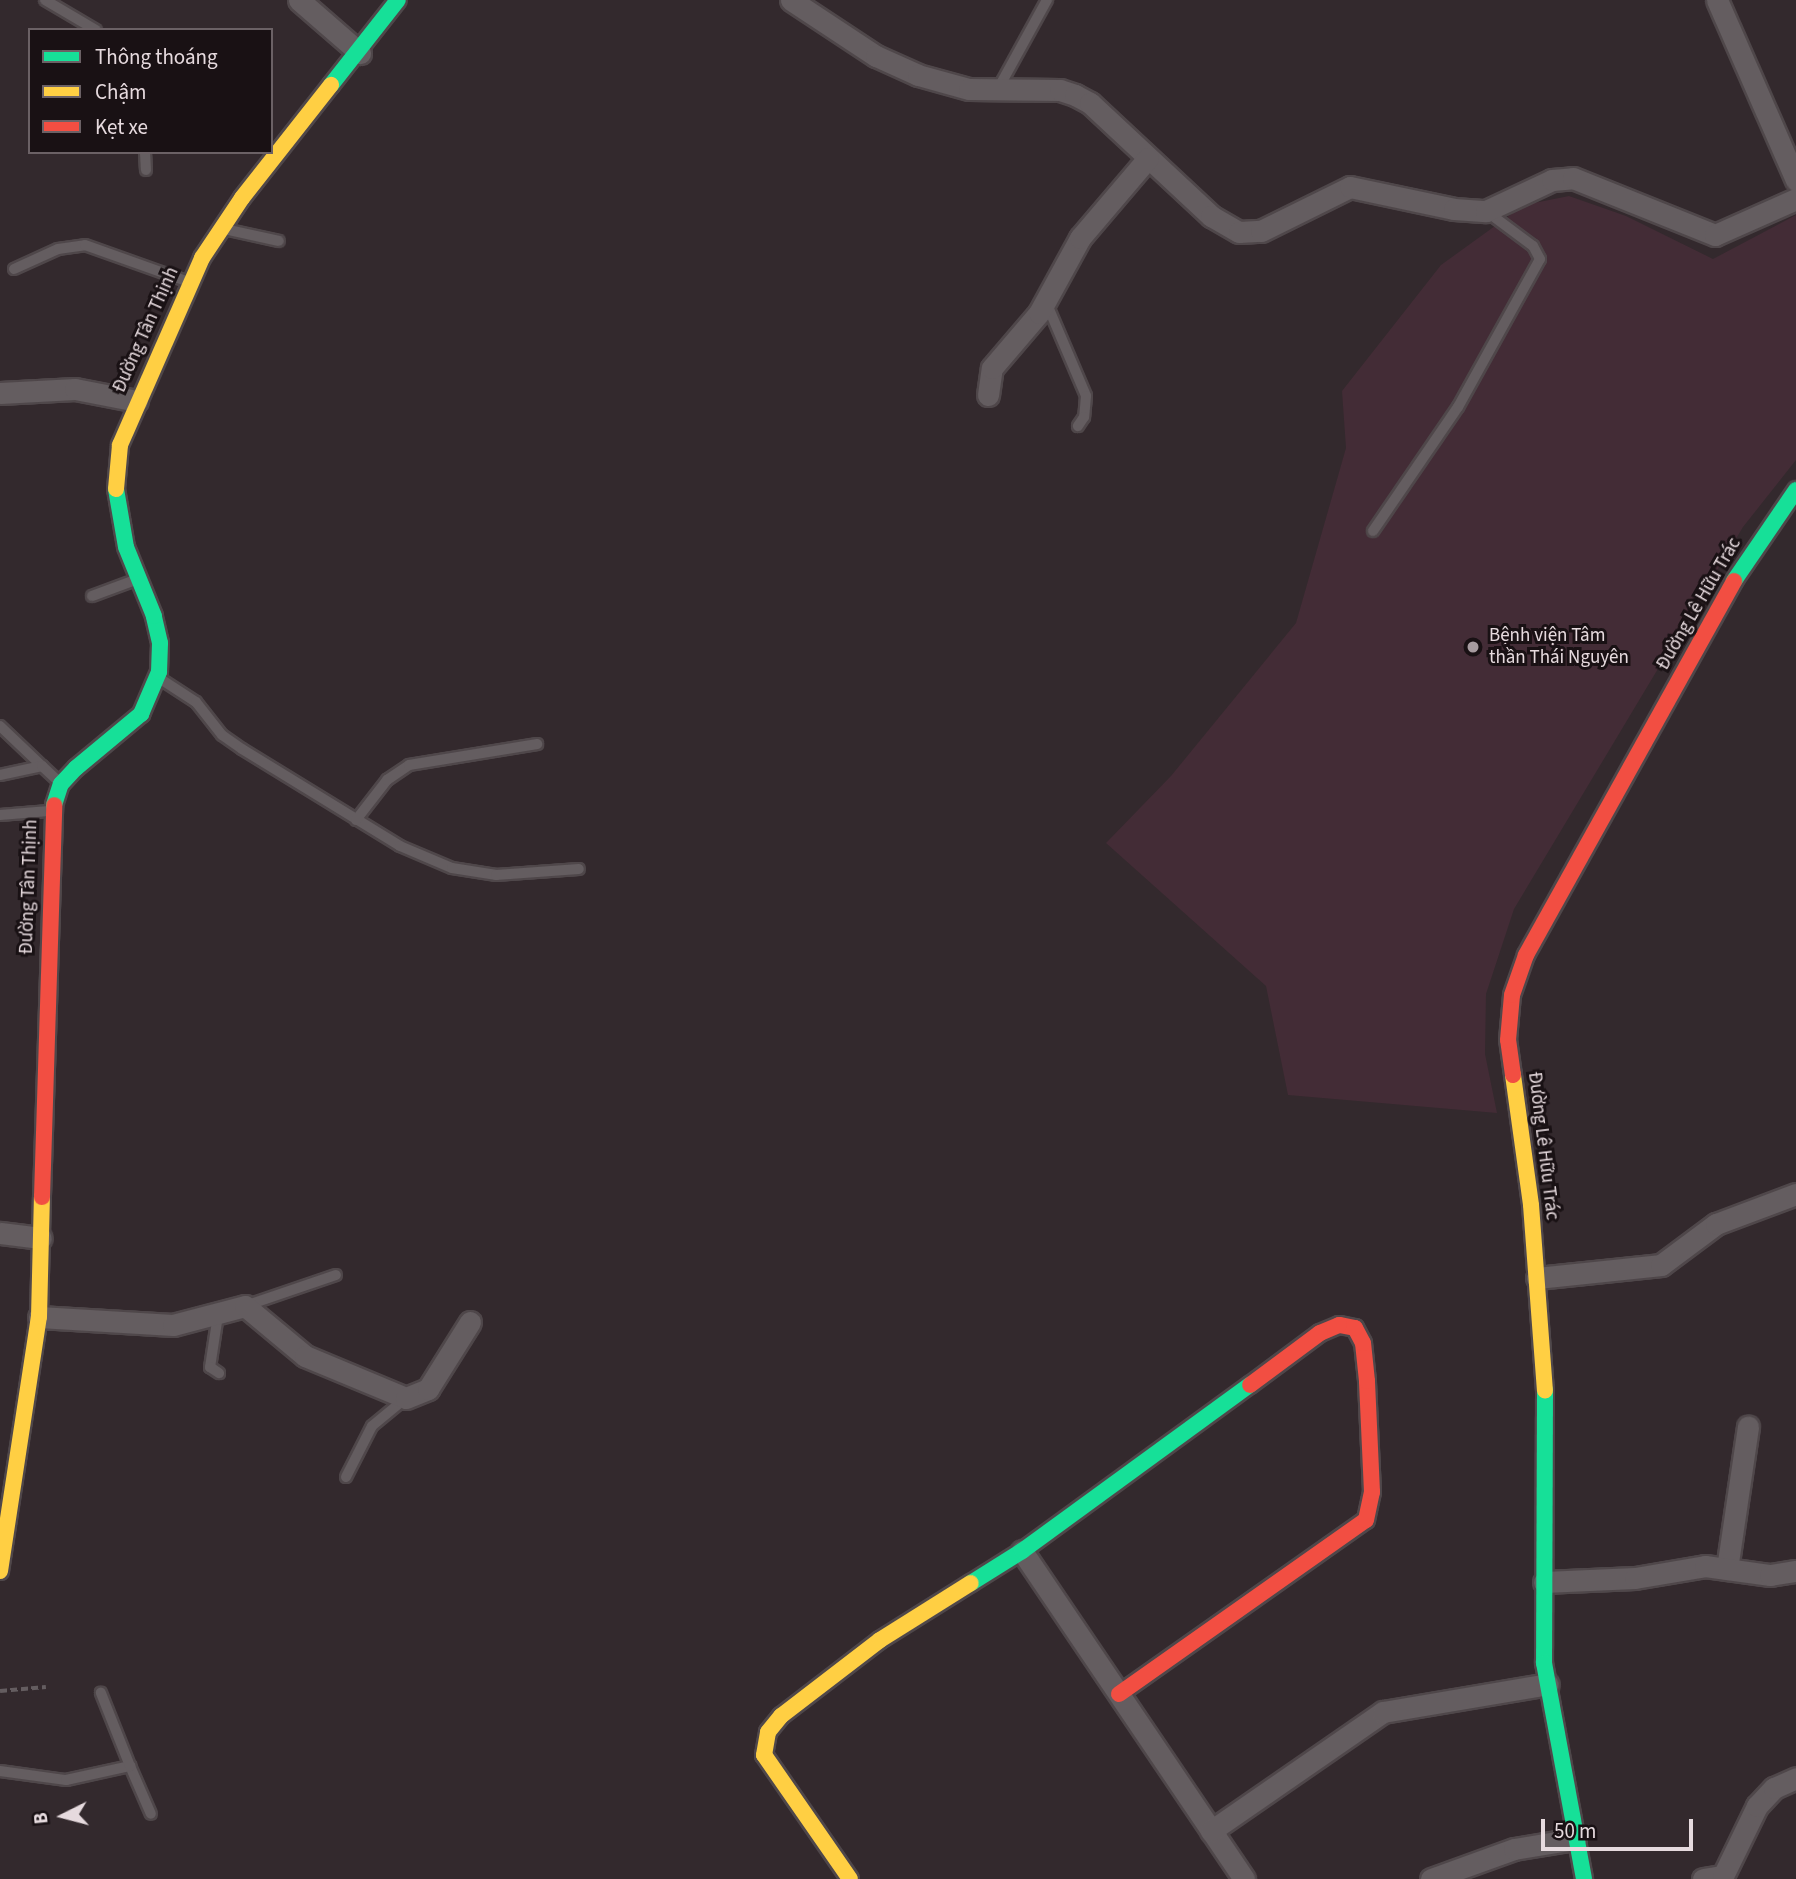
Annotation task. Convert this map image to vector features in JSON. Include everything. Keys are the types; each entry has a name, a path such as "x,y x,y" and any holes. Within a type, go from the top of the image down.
{"street":[{"path":"299,0 360,53"},
{"name":"Đường Tân Thịnh","path":"0,1571 2,1535 38,1317 52,811 61,784 141,714 157,677 160,643 117,506 115,468 137,401 190,282 222,228 360,53 398,0"},
{"path":"791,0 876,56 918,75 996,92 1060,90 1075,95 1090,103 1211,216 1239,232 1261,231 1350,187 1454,209 1486,211 1562,176 1715,235 1796,199"},
{"path":"1717,0 1796,180"},
{"path":"988,395 992,368 1046,302 1080,238 1148,158"},
{"path":"0,393 75,389 137,401"},
{"name":"Đường Lê Hữu Trác","path":"1584,1879 1548,1685 1544,1582 1545,1390 1536,1278 1508,1040 1512,995 1526,956 1728,593 1796,490"},
{"path":"1536,1278 1661,1265 1716,1224 1796,1194"},
{"path":"0,1233 41,1238"},
{"path":"38,1317 152,1326 218,1315 245,1306 305,1356 406,1398 428,1389 470,1322"},
{"path":"850,1879 764,1755 768,1732 781,1716 880,1640 1022,1551 1320,1333 1339,1325 1355,1328 1363,1343 1367,1381 1372,1492 1366,1520 1119,1695"},
{"path":"1727,1569 1748,1427"},
{"path":"1022,1551 1244,1879"},
{"path":"1544,1582 1635,1578 1705,1566 1770,1574 1796,1571"},
{"path":"1212,1831 1383,1712 1548,1685"},
{"path":"1703,1879 1724,1876 1757,1806 1774,1788 1796,1778"},
{"path":"1431,1879 1514,1849 1575,1839"}],"lane":[{"path":"46,0 93,28"},
{"path":"996,92 1046,0"},
{"path":"145,154 146,170"},
{"path":"1373,531 1458,407 1540,259 1533,246 1486,211"},
{"path":"222,228 279,241"},
{"path":"14,269 58,249 85,245 190,282"},
{"path":"1046,302 1086,396 1084,417 1078,426"},
{"path":"92,596 139,579"},
{"path":"157,677 196,702 222,735 242,749 400,846 452,868 496,875 579,869"},
{"path":"0,726 61,784"},
{"path":"356,820 387,780 410,765 537,744"},
{"path":"0,775 42,766"},
{"path":"0,815 52,811"},
{"path":"245,1306 336,1275"},
{"path":"218,1315 210,1367 219,1373"},
{"path":"346,1476 372,1426 406,1398"},
{"path":"101,1693 151,1815"},
{"path":"0,1771 66,1780 130,1766"}],"path":[{"path":"0,1691 46,1687"}],"shaded area":[{"name":"Bệnh viện Tâm thần Thái Nguyên","path":"1569,196 1626,216 1713,259 1796,215 1796,460 1743,527 1514,909 1486,994 1485,1054 1497,1113 1288,1095 1266,986 1106,843 1171,776 1296,623 1346,448 1342,391 1441,265 1524,205"}],"traffic: fast":[{"path":"331,85 398,0"},
{"path":"54,805 61,784 76,768 141,714 159,672 160,643 154,616 126,547 116,489"},
{"path":"1734,581 1796,490"},
{"path":"971,1583 1022,1551 1250,1385"},
{"path":"1545,1390 1544,1663 1584,1879"}],"traffic: slow":[{"path":"116,489 120,445 202,258 242,198 331,85"},
{"path":"1513,1075 1531,1205 1545,1390"},
{"path":"0,1571 39,1317 42,1197"},
{"path":"850,1879 764,1755 768,1732 781,1716 880,1640 971,1583"}],"traffic: jam":[{"path":"1513,1075 1508,1040 1512,995 1526,955 1734,581"},
{"path":"42,1197 54,805"},
{"path":"1119,1694 1366,1520 1372,1492 1367,1381 1363,1343 1355,1328 1339,1325 1320,1333 1250,1385"}],"place":[{"name":"Bệnh viện Tâm thần Thái Nguyên","path":"1473,647"}]}
